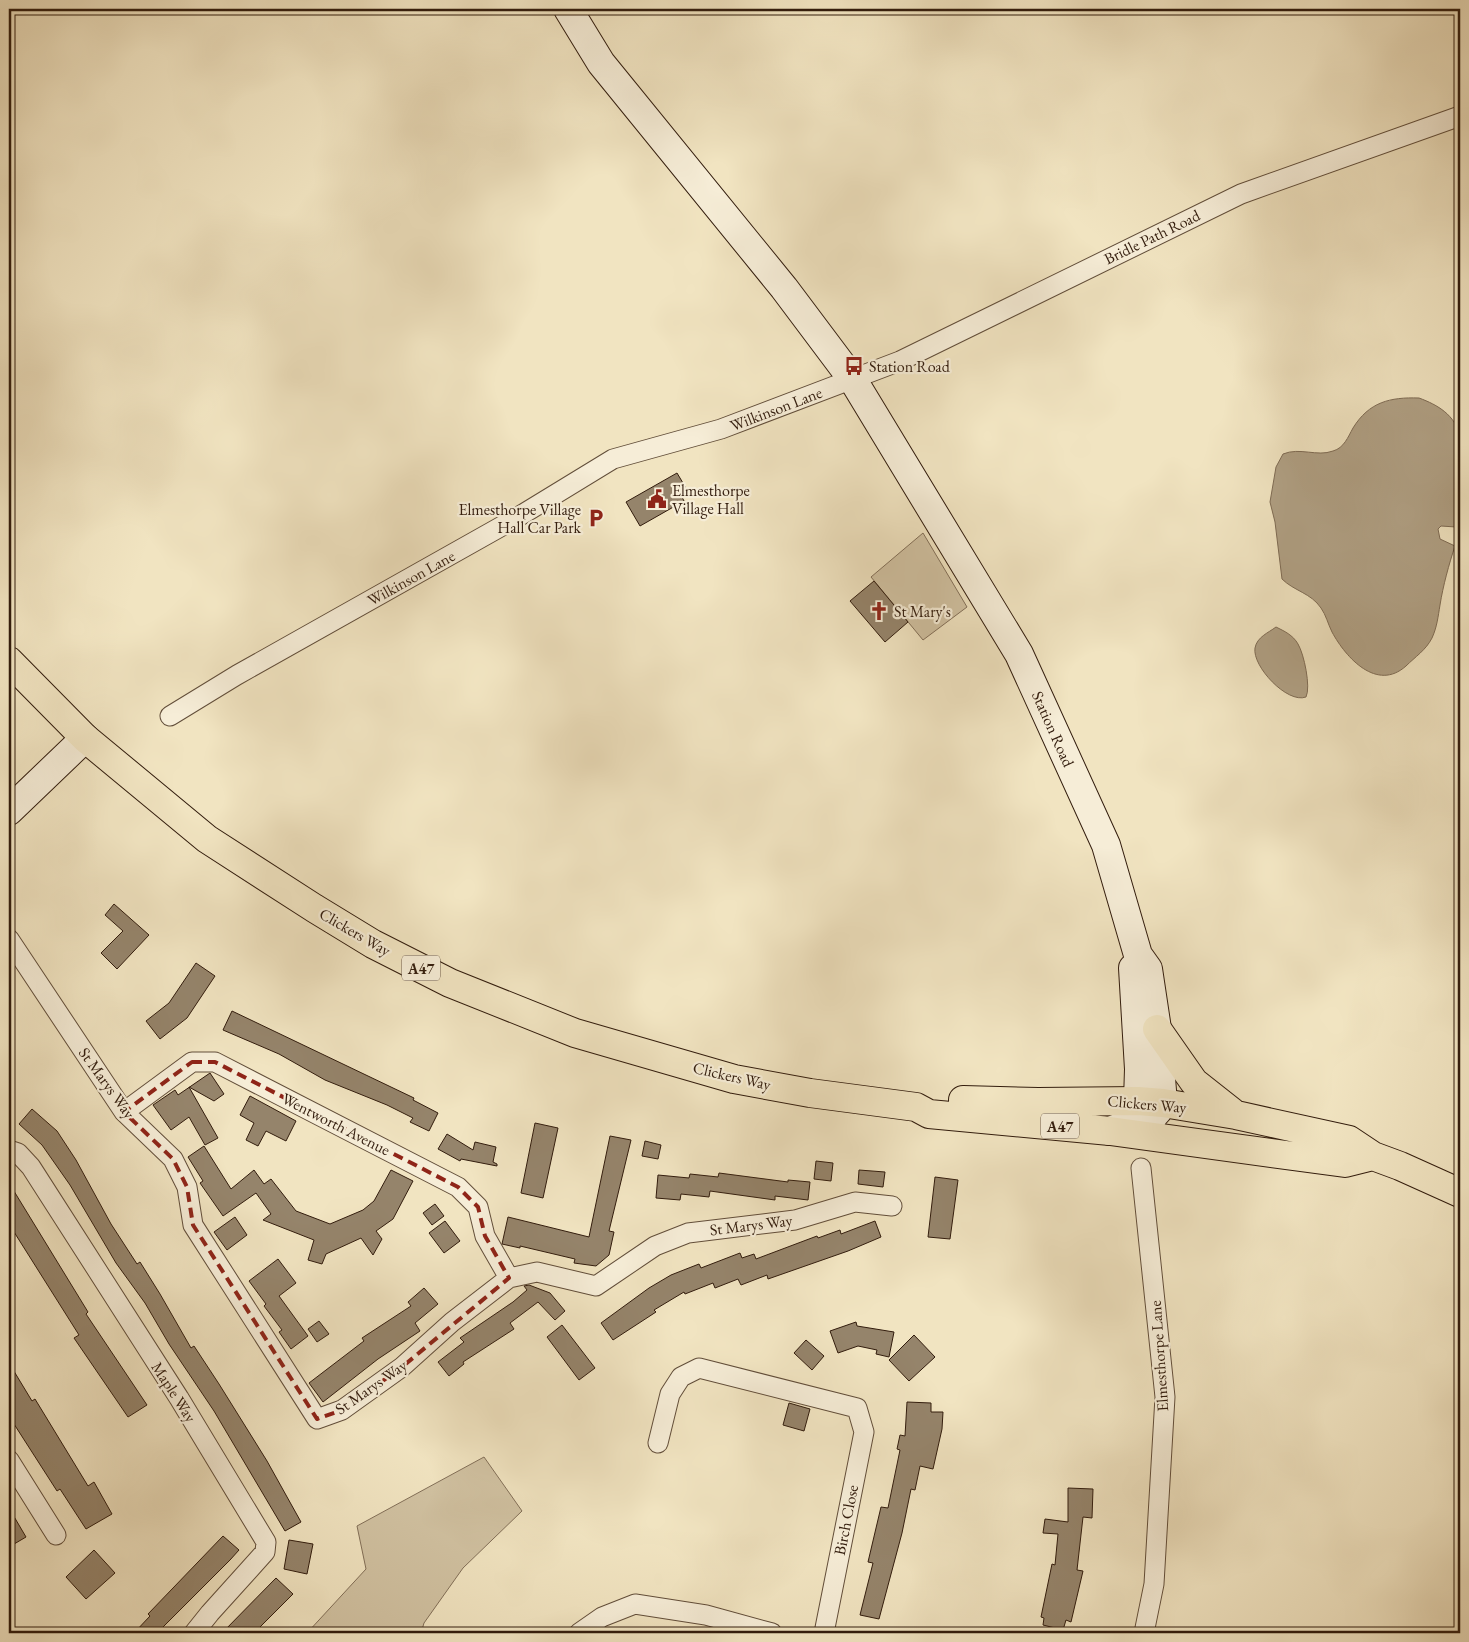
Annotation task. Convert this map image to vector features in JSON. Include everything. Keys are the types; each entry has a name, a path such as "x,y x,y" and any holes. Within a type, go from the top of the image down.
{"main road":[{"name":"Station Road","path":"568,9 601,63 784,288 853,380 1019,654 1106,845 1138,955 1148,969 1157,1028 1150,1106"},
{"name":"Clickers Way","path":"9,662 85,738 207,839 364,939 450,982 575,1033 734,1079 810,1093 916,1107 929,1114 1110,1131 1345,1163 1373,1156"},
{"path":"9,811 85,738"},
{"path":"1138,955 1131,972 1139,1069 1150,1106 1205,1143"},
{"path":"1157,1028 1194,1082 1236,1116"},
{"name":"Clickers Way","path":"916,1107 927,1099 1038,1102 1089,1100 1236,1116 1349,1140 1373,1156 1414,1172 1460,1194"},
{"path":"1110,1131 1150,1106"}],"street":[{"name":"Bridle Path Road","path":"853,380 900,361 1242,194 1460,116"},
{"name":"Wilkinson Lane","path":"170,716 237,675 549,499 613,459 721,429 853,380"},
{"name":"St Marys Way","path":"9,939 124,1112 173,1159 187,1188 193,1224 317,1419 342,1410 402,1368 452,1322 509,1278 537,1272 596,1286 655,1246 688,1233 795,1220 855,1202 892,1206"},
{"name":"Wentworth Avenue","path":"124,1112 192,1062 215,1062 458,1187 478,1207 485,1236 509,1278"},
{"name":"Maple Way","path":"9,1150 18,1153 31,1167 178,1398 266,1542 265,1552 210,1612 194,1633"},
{"name":"Elmesthorpe Lane","path":"1141,1168 1165,1397 1154,1584 1144,1633"},
{"name":"Birch Close","path":"658,1443 670,1394 681,1376 699,1368 857,1408 864,1432 824,1633"},
{"path":"9,1460 56,1535"},
{"path":"579,1633 602,1617 635,1604 706,1615 772,1633"}],"highlighted area":[{"path":"192,1062 215,1062 458,1187 478,1207 485,1236 509,1278 402,1367 342,1410 317,1419 193,1225 187,1187 173,1159 124,1112"}],"shaded area":[{"path":"1419,398 1445,412 1454,422 1460,436 1460,505 1456,527 1441,526 1438,529 1440,539 1455,546 1446,575 1435,630 1430,642 1406,666 1395,673 1374,674 1363,669 1345,652 1317,603 1282,579 1275,522 1270,502 1276,467 1283,454 1296,451 1327,453 1337,450 1345,442 1359,419 1373,407 1390,400"},
{"path":"923,533 967,607 923,640 871,577"},
{"path":"1276,627 1291,636 1300,649 1308,686 1306,697 1298,698 1281,689 1272,682 1259,664 1256,656 1256,644 1263,636"},
{"path":"484,1457 522,1511 463,1568 424,1623 421,1633 307,1633 366,1569 357,1526"}],"building":[{"name":"Elmesthorpe Village Hall","path":"677,473 686,488 679,491 684,501 640,526 626,502"},
{"name":"St Mary's","path":"874,581 908,622 885,642 850,601"},
{"path":"114,904 149,935 117,969 101,953 123,931 105,915"},
{"path":"196,963 215,976 187,1018 160,1039 146,1021 169,1003"},
{"path":"232,1011 414,1098 413,1100 438,1113 429,1131 410,1122 413,1118 387,1105 325,1080 279,1054 223,1030"},
{"path":"210,1073 224,1094 214,1101 189,1087"},
{"path":"189,1087 218,1138 205,1145 189,1117 171,1130 153,1105 175,1090 178,1095"},
{"path":"250,1096 296,1121 286,1141 266,1131 258,1146 246,1140 254,1123 240,1115"},
{"path":"32,1109 57,1131 76,1160 111,1224 137,1264 140,1262 191,1348 194,1346 219,1384 267,1461 301,1522 285,1531 214,1411 169,1344 145,1303 116,1263 70,1185 42,1145 19,1124"},
{"path":"535,1123 558,1128 543,1198 521,1193"},
{"path":"447,1134 473,1150 475,1142 496,1147 493,1162 497,1166 461,1159 460,1161 438,1149"},
{"path":"610,1136 631,1140 609,1231 614,1232 609,1255 596,1266 574,1263 575,1259 520,1246 520,1248 502,1244 508,1217 589,1237"},
{"path":"645,1141 661,1145 658,1159 642,1156"},
{"path":"204,1146 231,1189 254,1170 264,1184 271,1179 296,1211 330,1224 363,1210 374,1201 391,1170 413,1181 393,1219 376,1231 382,1239 373,1255 361,1238 326,1254 322,1264 308,1260 314,1240 263,1220 271,1214 256,1193 223,1216 200,1183 203,1181 188,1157"},
{"path":"816,1161 833,1163 831,1181 814,1179"},
{"path":"859,1170 885,1172 883,1187 858,1184"},
{"path":"719,1173 788,1182 788,1180 810,1182 808,1200 775,1196 775,1200 710,1191 709,1197 681,1194 680,1200 656,1198 658,1175 689,1178 690,1174 718,1177"},
{"path":"935,1177 958,1180 950,1239 928,1237"},
{"path":"9,1183 88,1312 86,1314 147,1405 128,1417 74,1338 79,1335 9,1224"},
{"path":"435,1204 444,1216 432,1225 423,1213"},
{"path":"235,1217 247,1235 227,1250 214,1232"},
{"path":"445,1221 460,1241 444,1253 429,1233"},
{"path":"875,1221 881,1237 848,1251 768,1279 767,1275 741,1285 738,1279 715,1288 713,1283 685,1294 684,1292 654,1310 656,1312 613,1340 601,1323 649,1288 671,1275 699,1264 701,1268 740,1253 742,1258 754,1254 756,1259 817,1236 818,1238 840,1230 841,1234"},
{"path":"278,1259 296,1283 279,1296 308,1336 291,1349 279,1332 282,1330 264,1306 266,1304 249,1281"},
{"path":"529,1285 550,1293 565,1311 555,1320 538,1302 510,1323 514,1329 463,1362 464,1364 449,1376 438,1362 464,1342 460,1338 513,1302 527,1290 524,1286"},
{"path":"424,1288 438,1304 415,1323 420,1331 378,1359 323,1402 309,1383 364,1341 362,1338 411,1306 408,1302"},
{"path":"319,1321 329,1334 317,1342 308,1329"},
{"path":"856,1322 857,1326 894,1332 889,1357 876,1354 877,1350 858,1346 838,1353 830,1331"},
{"path":"562,1325 595,1368 579,1380 547,1337"},
{"path":"914,1335 935,1357 909,1381 889,1360"},
{"path":"806,1340 824,1356 812,1370 794,1353"},
{"path":"9,1363 32,1401 35,1399 88,1486 94,1482 112,1514 86,1529 60,1489 57,1491 14,1424 9,1427"},
{"path":"907,1402 931,1403 931,1412 943,1412 942,1429 933,1469 920,1466 915,1490 911,1489 902,1533 879,1619 860,1615 873,1563 868,1562 881,1507 888,1508 900,1450 897,1449 900,1435 905,1436"},
{"path":"789,1403 810,1409 804,1431 783,1425"},
{"path":"1068,1488 1093,1489 1092,1518 1083,1517 1077,1570 1083,1571 1071,1622 1066,1620 1063,1630 1043,1625 1044,1618 1041,1617 1052,1564 1055,1565 1058,1534 1043,1533 1045,1519 1068,1522"},
{"path":"9,1508 26,1537 9,1547"},
{"path":"223,1536 239,1550 230,1560 157,1633 134,1633 150,1616 148,1614"},
{"path":"289,1540 313,1544 307,1574 284,1569"},
{"path":"94,1550 115,1573 86,1599 66,1577"},
{"path":"276,1578 293,1594 254,1633 222,1633"}],"place":[{"name":"Station Road","path":"854,366"},
{"name":"Elmesthorpe Village Hall","path":"657,499"},
{"name":"Elmesthorpe Village Hall Car Park","path":"596,518"},
{"name":"St Mary's","path":"879,611"}]}
